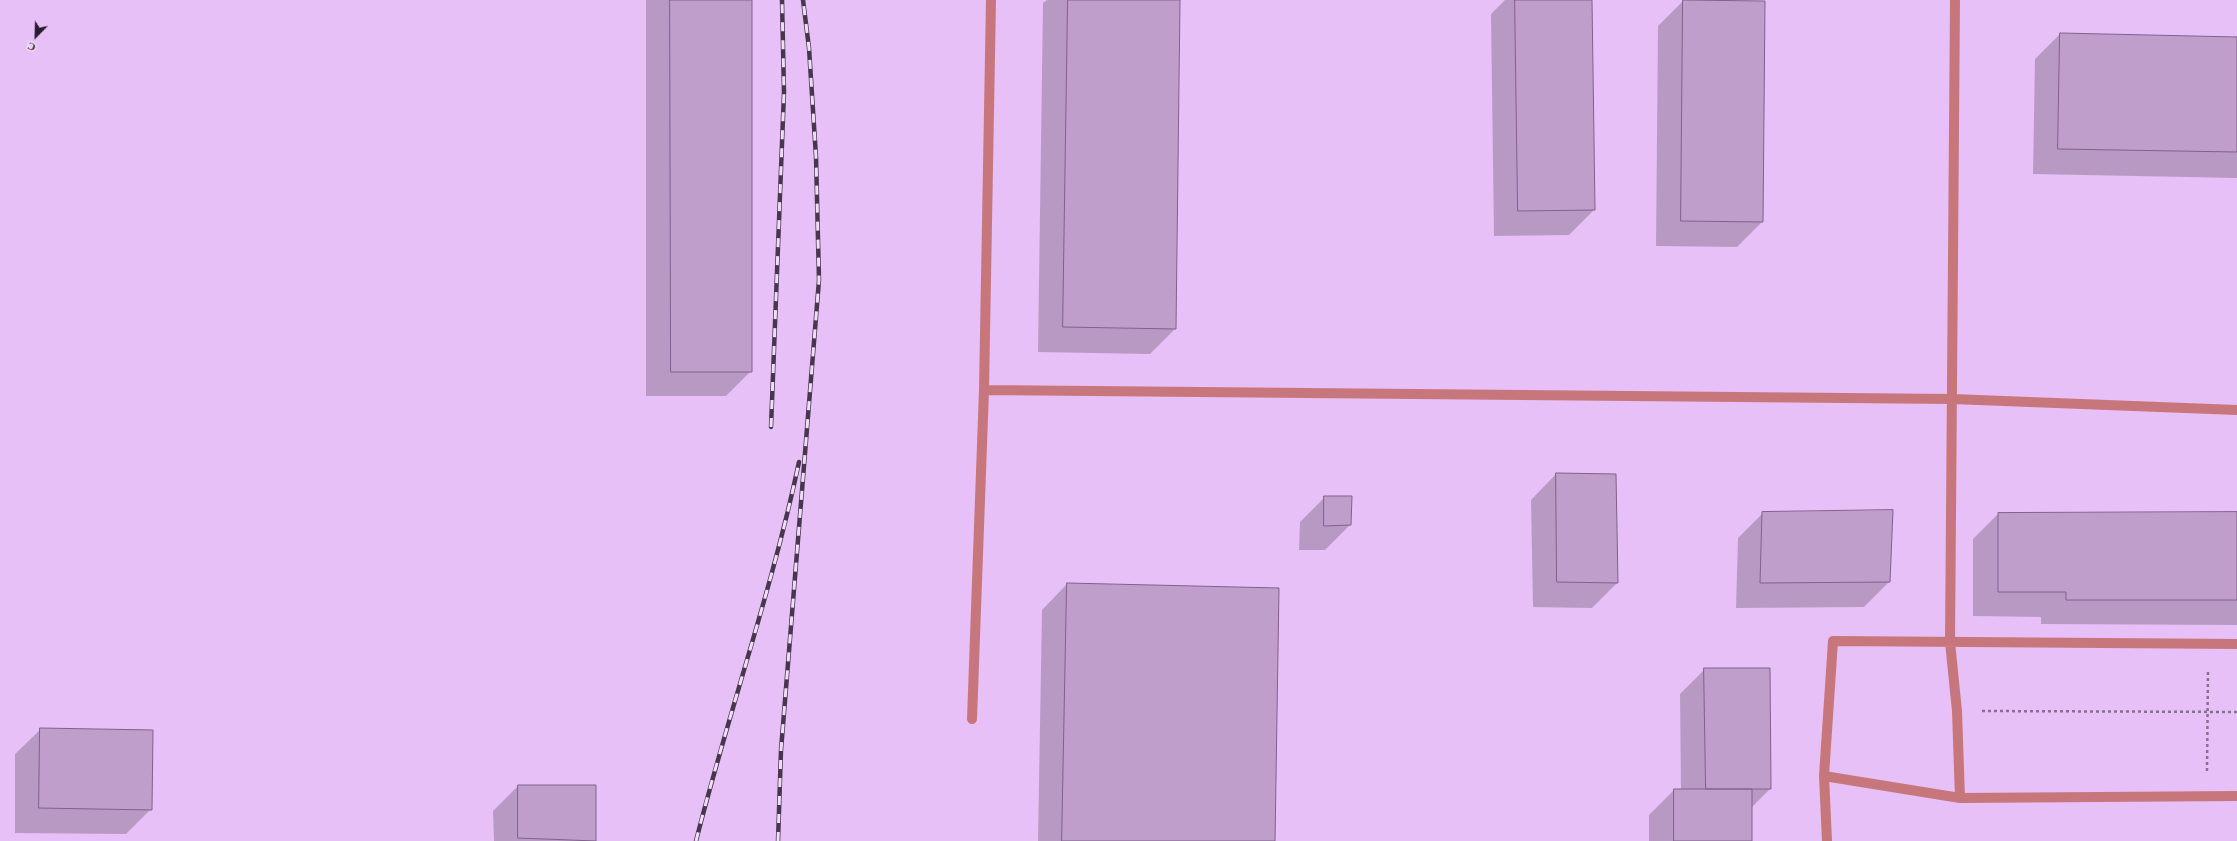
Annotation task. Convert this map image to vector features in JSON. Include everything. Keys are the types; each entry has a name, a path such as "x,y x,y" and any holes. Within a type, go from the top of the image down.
{"lane":[{"path":"972,719 984,390 991,0"},
{"path":"1955,0 1950,642 1956,711 1960,798"},
{"path":"984,390 1952,399 2237,410"},
{"path":"1827,841 1824,776 1833,641 2237,644"},
{"path":"1824,776 1960,798 2237,796"}],"path":[{"path":"2207,796 2209,644"},
{"path":"1956,711 2237,712"}],"shaded area":[{"path":"0,0 2237,0 2237,841 0,841"}],"building":[{"path":"670,0 752,0 752,372 671,372"},
{"path":"1068,0 1180,0 1176,329 1063,327"},
{"path":"1515,0 1592,0 1595,210 1518,211"},
{"path":"1683,0 1765,1 1763,222 1681,221"},
{"path":"2060,33 2237,37 2237,152 2058,149"},
{"path":"1556,473 1616,474 1618,583 1557,582"},
{"path":"1324,496 1352,496 1351,525 1324,526"},
{"path":"1893,510 1890,582 1760,583 1762,512"},
{"path":"2237,512 2237,600 2066,600 2066,592 1998,592 1998,513"},
{"path":"1067,583 1279,588 1275,841 1062,841"},
{"path":"1704,668 1770,668 1771,789 1706,789"},
{"path":"40,728 153,730 152,810 39,808"},
{"path":"518,785 596,785 596,841 518,838"},
{"path":"1674,789 1752,789 1752,841 1674,841"}],"railway":[{"path":"771,427 784,92 782,0"},
{"path":"778,841 781,750 819,280 816,157 809,48 803,0"},
{"path":"696,841 763,605 799,462"}]}
